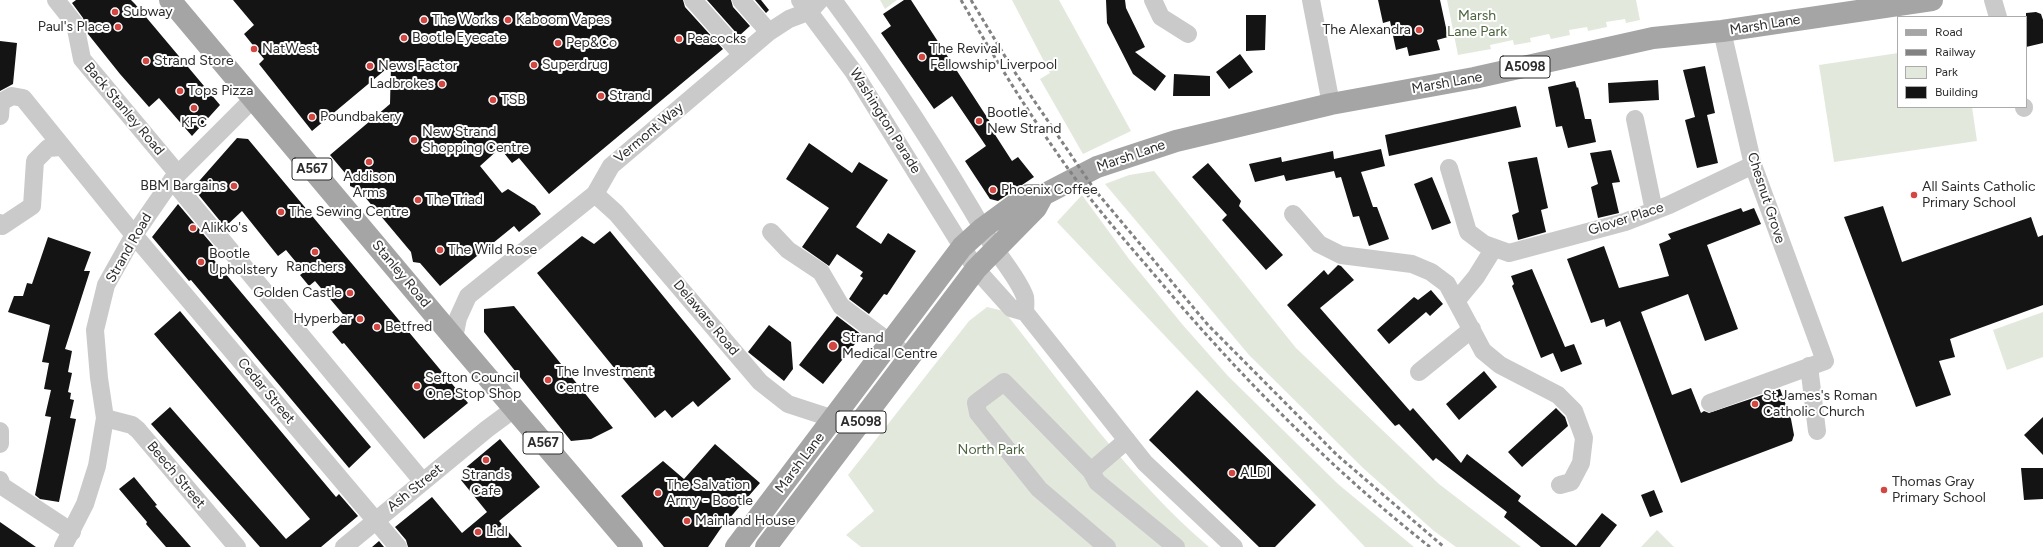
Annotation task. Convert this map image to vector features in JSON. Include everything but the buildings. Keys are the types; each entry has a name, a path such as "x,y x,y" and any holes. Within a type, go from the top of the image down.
{"main road":[{"name":"Stanley Road","path":"170,0 632,547"},
{"name":"Marsh Lane","path":"736,547 834,419 962,247 983,228 1028,195 1043,195 1097,167 1157,146 1331,104 1474,78 1653,38 1722,31 1932,0"},
{"name":"Marsh Lane","path":"766,547 976,269 1036,208 1043,195"}],"street":[{"name":"Back Stanley Road","path":"56,0 75,24 82,59 175,177 423,482"},
{"path":"693,0 742,55"},
{"path":"741,0 769,32"},
{"name":"Washington Parade","path":"810,4 976,269 1012,308 1025,312 1025,298 927,137 833,0"},
{"path":"1153,0 1161,17 1188,34"},
{"path":"1310,0 1331,104"},
{"path":"1993,0 1998,16"},
{"name":"Vermont Way","path":"454,338 458,318 468,296 595,194 611,166 769,32 810,4"},
{"name":"Chesnut Grove","path":"1722,31 1753,165 1817,363 1817,431"},
{"name":"Cedar Street","path":"0,109 12,96 24,98 62,148 134,235 398,547"},
{"name":"Strand Road","path":"68,540 85,504 97,466 105,418 99,378 95,330 106,285 134,235 175,177 253,99"},
{"path":"1635,119 1654,211"},
{"path":"0,223 2,226 32,206 35,161 48,148 62,148"},
{"name":"Glover Place","path":"1449,168 1468,232 1484,244 1509,253 1625,222 1654,211 1753,165"},
{"name":"Delaware Road","path":"595,194 616,213 760,382 788,404 834,419"},
{"path":"1293,214 1319,244 1341,255 1412,264 1431,272 1447,284 1457,300 1483,351 1500,364 1558,395 1574,412 1584,438 1581,463 1571,482 1560,485"},
{"path":"771,232 788,250 821,272 841,306 909,357"},
{"path":"1457,300 1476,277 1494,248"},
{"path":"1025,312 1146,463 1234,547"},
{"path":"1419,372 1472,329"},
{"path":"1710,403 1817,363"},
{"path":"1107,547 1039,489 978,413 976,403 1004,382 1091,471 1097,482 1176,547"},
{"name":"Ash Street","path":"344,547 487,429 514,409"},
{"name":"Beech Street","path":"105,418 132,425 138,430 237,547"},
{"path":"0,431 0,444"},
{"path":"1091,471 1127,440"},
{"path":"0,480 2,486 68,540"}],"green space":[{"path":"880,0 897,0 885,9"},
{"path":"1012,0 1059,0 1131,131 1083,154 1040,79 1050,73"},
{"name":"Marsh Lane Park","path":"1447,0 1636,0 1640,20 1626,23 1625,19 1606,22 1607,27 1588,31 1587,27 1569,30 1570,35 1551,39 1549,34 1530,38 1531,42 1514,45 1513,40 1490,45 1491,49 1458,55"},
{"path":"1897,53 1897,108 1972,108 1977,141 1834,162 1819,65"},
{"path":"1154,171 1296,348 1439,484 1521,547 1456,547 1434,531 1363,468 1249,355 1105,184 1129,175"},
{"path":"1082,195 1129,259 1182,324 1228,376 1338,484 1414,547 1365,547 1057,222"},
{"name":"North Park","path":"987,307 1004,311 1126,464 1180,521 1209,547 861,547 846,535 874,511 848,475 969,321"},
{"path":"2043,312 2043,357 2007,370 1993,330"},
{"path":"1657,530 1674,547 1641,547"}],"railway":[{"path":"961,0 1020,98 1069,170 1104,216 1163,285 1225,355 1323,455 1358,487 1430,547"},
{"path":"971,0 1012,68 1094,189 1208,325 1337,455 1444,547"}],"place":[{"name":"Subway","path":"115,12"},
{"name":"The Works","path":"424,20"},
{"name":"Kaboom Vapes","path":"508,20"},
{"name":"Paul's Place","path":"118,27"},
{"name":"The Alexandra","path":"1419,30"},
{"name":"Bootle Eyecate","path":"404,38"},
{"name":"Peacocks","path":"679,39"},
{"name":"Pep&Co","path":"558,43"},
{"name":"NatWest","path":"254,49"},
{"name":"The Revival Fellowship Liverpool","path":"922,57"},
{"name":"Strand Store","path":"146,61"},
{"name":"Superdrug","path":"534,65"},
{"name":"News Factor","path":"370,66"},
{"name":"Ladbrokes","path":"442,84"},
{"name":"Tops Pizza","path":"180,91"},
{"name":"Strand","path":"601,96"},
{"name":"TSB","path":"493,100"},
{"name":"KFC","path":"194,108"},
{"name":"Poundbakery","path":"312,117"},
{"name":"Bootle New Strand","path":"979,121"},
{"name":"New Strand Shopping Centre","path":"414,140"},
{"name":"Addison Arms","path":"369,162"},
{"name":"BBM Bargains","path":"234,186"},
{"name":"Phoenix Coffee","path":"993,190"},
{"name":"All Saints Catholic Primary School","path":"1914,195"},
{"name":"The Triad","path":"418,200"},
{"name":"The Sewing Centre","path":"281,212"},
{"name":"Alikko's","path":"193,228"},
{"name":"The Wild Rose","path":"440,250"},
{"name":"Ranchers","path":"315,252"},
{"name":"Bootle Upholstery","path":"201,262"},
{"name":"Golden Castle","path":"350,293"},
{"name":"Hyperbar","path":"360,319"},
{"name":"Betfred","path":"377,327"},
{"name":"Strand Medical Centre","path":"833,346"},
{"name":"The Investment Centre","path":"548,380"},
{"name":"Sefton Council One Stop Shop","path":"417,386"},
{"name":"St James's Roman Catholic Church","path":"1755,404"},
{"name":"Strands Cafe","path":"486,460"},
{"name":"ALDI","path":"1232,473"},
{"name":"Thomas Gray Primary School","path":"1884,490"},
{"name":"The Salvation Army - Bootle","path":"658,493"},
{"name":"Mainland House","path":"687,521"},
{"name":"Lidl","path":"478,532"}]}
